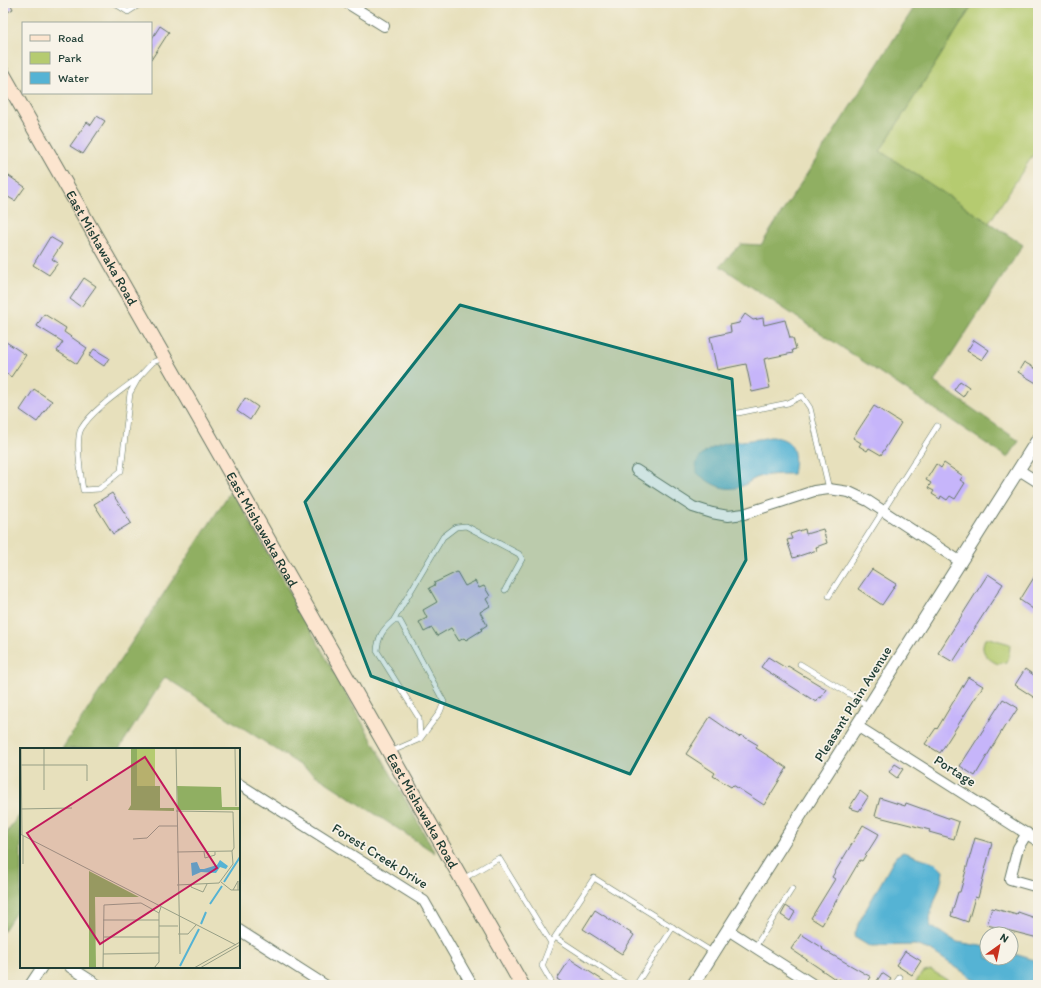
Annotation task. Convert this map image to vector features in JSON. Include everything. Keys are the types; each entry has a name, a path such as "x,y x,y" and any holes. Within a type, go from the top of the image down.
{"main road":[{"name":"East Mishawaka Road","path":"3,74 522,985"}],"street":[{"path":"347,3 384,26"},
{"name":"Pleasant Plain Avenue","path":"693,985 1038,439"},
{"path":"636,470 693,507 728,516 744,514 814,491 829,489 849,492 868,501 961,562"},
{"path":"1019,470 1038,482"},
{"name":"Portage","path":"857,726 1038,840"},
{"name":"Forest Creek Drive","path":"240,785 424,900 472,985"},
{"path":"1027,833 1018,848 1010,879 1038,887"},
{"path":"728,930 814,985"},
{"path":"240,931 325,985"},
{"path":"30,985 41,968"},
{"path":"72,968 98,985"}],"lane":[{"path":"114,3 128,12 142,3"},
{"path":"139,377 130,393 120,471 99,489 83,490 79,460 81,430 106,402 139,377 153,362 164,358"},
{"path":"738,414 788,403 802,396 810,408 829,489"},
{"path":"829,596 937,426"},
{"path":"420,739 418,718 377,651 378,640 384,628 393,621 443,537 456,527 466,526 519,554 522,559 505,590"},
{"path":"390,753 420,739 440,712 444,702 400,621 393,621"},
{"path":"800,664 869,707"},
{"path":"462,880 499,858 551,943"},
{"path":"553,985 542,966 551,943 594,878 714,952"},
{"path":"754,947 792,889"},
{"path":"636,985 673,927"},
{"path":"555,937 628,985"},
{"path":"894,985 900,977"}],"highlighted area":[{"path":"460,305 732,379 746,560 630,774 371,676 305,502"}],"green space":[{"path":"917,3 974,3 880,151 1023,245 934,382 1019,441 1008,458 720,266 741,244 761,245"},
{"path":"974,3 1038,3 1038,147 989,223 880,151"},
{"path":"232,489 435,853 165,677 120,748 63,748"},
{"path":"989,638 1010,644 1009,657 1006,662 998,664 987,657 984,651 983,643 985,639"},
{"path":"20,813 20,906 3,932 3,839"},
{"path":"931,970 955,985 914,985 922,973"}],"water":[{"path":"770,437 785,440 789,443 795,460 793,474 774,474 760,477 740,487 728,488 717,486 697,473 696,463 702,455 710,449 729,443"},
{"path":"903,852 936,863 943,870 940,885 931,911 930,926 957,942 979,946 979,966 1019,966 1019,955 1038,961 1038,985 979,985 975,980 930,950 915,945 869,946 854,937 859,922 896,856"}],"building":[{"path":"3,3 10,3 13,9 3,15"},
{"path":"160,26 169,32 152,58 152,38"},
{"path":"97,116 105,121 83,154 70,146 87,122 91,125"},
{"path":"3,172 25,187 15,201 3,194"},
{"path":"50,237 62,244 52,259 58,263 49,275 33,265"},
{"path":"84,278 96,286 81,307 70,299"},
{"path":"44,314 66,328 64,332 87,348 77,364 57,351 63,342 37,326"},
{"path":"745,314 753,320 763,318 764,325 785,320 790,338 793,338 796,349 792,350 793,353 764,359 770,388 752,392 746,364 717,370 710,337 731,332 730,325 739,323"},
{"path":"3,340 26,355 11,377 3,371"},
{"path":"974,340 989,350 982,360 967,351"},
{"path":"94,349 109,358 104,366 89,356"},
{"path":"1024,362 1038,370 1038,384 1018,372"},
{"path":"960,381 969,387 963,397 954,390"},
{"path":"34,389 52,401 37,422 20,410"},
{"path":"245,398 258,407 250,420 237,411"},
{"path":"874,406 901,423 881,455 869,448 867,451 859,446 861,443 853,438"},
{"path":"944,463 963,476 960,480 965,483 955,499 950,496 947,500 941,496 940,499 932,494 934,491 928,488 931,483 926,480 936,464 941,468"},
{"path":"112,493 131,523 113,534 94,504"},
{"path":"805,529 806,534 823,529 827,543 816,547 817,550 793,558 787,540 792,539 790,534"},
{"path":"872,569 896,584 882,605 858,589"},
{"path":"1038,571 1038,601 1033,609 1020,600"},
{"path":"457,572 465,586 475,581 479,588 484,586 490,596 486,599 490,606 480,612 487,625 466,640 464,638 459,641 451,628 437,636 432,628 424,632 419,622 427,618 423,610 437,602 429,588 435,585 434,583"},
{"path":"988,574 1003,584 953,662 938,653"},
{"path":"768,657 786,668 788,666 826,689 821,698 819,697 816,702 761,667"},
{"path":"1025,669 1038,678 1038,700 1015,685"},
{"path":"968,677 983,686 940,753 925,744 936,728 937,729"},
{"path":"1003,699 1018,708 1007,725 1006,724 975,776 960,766"},
{"path":"710,717 739,737 741,735 758,745 756,748 787,768 764,805 733,785 731,787 713,776 715,773 686,754"},
{"path":"895,764 903,769 897,778 889,772"},
{"path":"860,791 868,797 859,811 849,808"},
{"path":"880,798 905,806 906,803 959,822 954,839 929,832 930,830 875,816"},
{"path":"863,825 879,834 862,861 860,860 822,925 811,918 835,879 832,877"},
{"path":"975,838 992,843 978,898 975,897 968,922 951,916 958,892 960,892"},
{"path":"786,906 795,912 790,921 781,915"},
{"path":"992,908 1017,915 1018,912 1038,919 1038,938 1019,933 1019,926 987,925"},
{"path":"595,910 634,935 622,954 583,929"},
{"path":"801,934 823,948 822,949 871,977 866,985 849,985 839,979 838,981 791,949"},
{"path":"905,951 921,961 912,975 896,965"},
{"path":"570,959 610,985 566,985 557,979"},
{"path":"882,973 891,979 887,985 883,985 877,981"}]}
